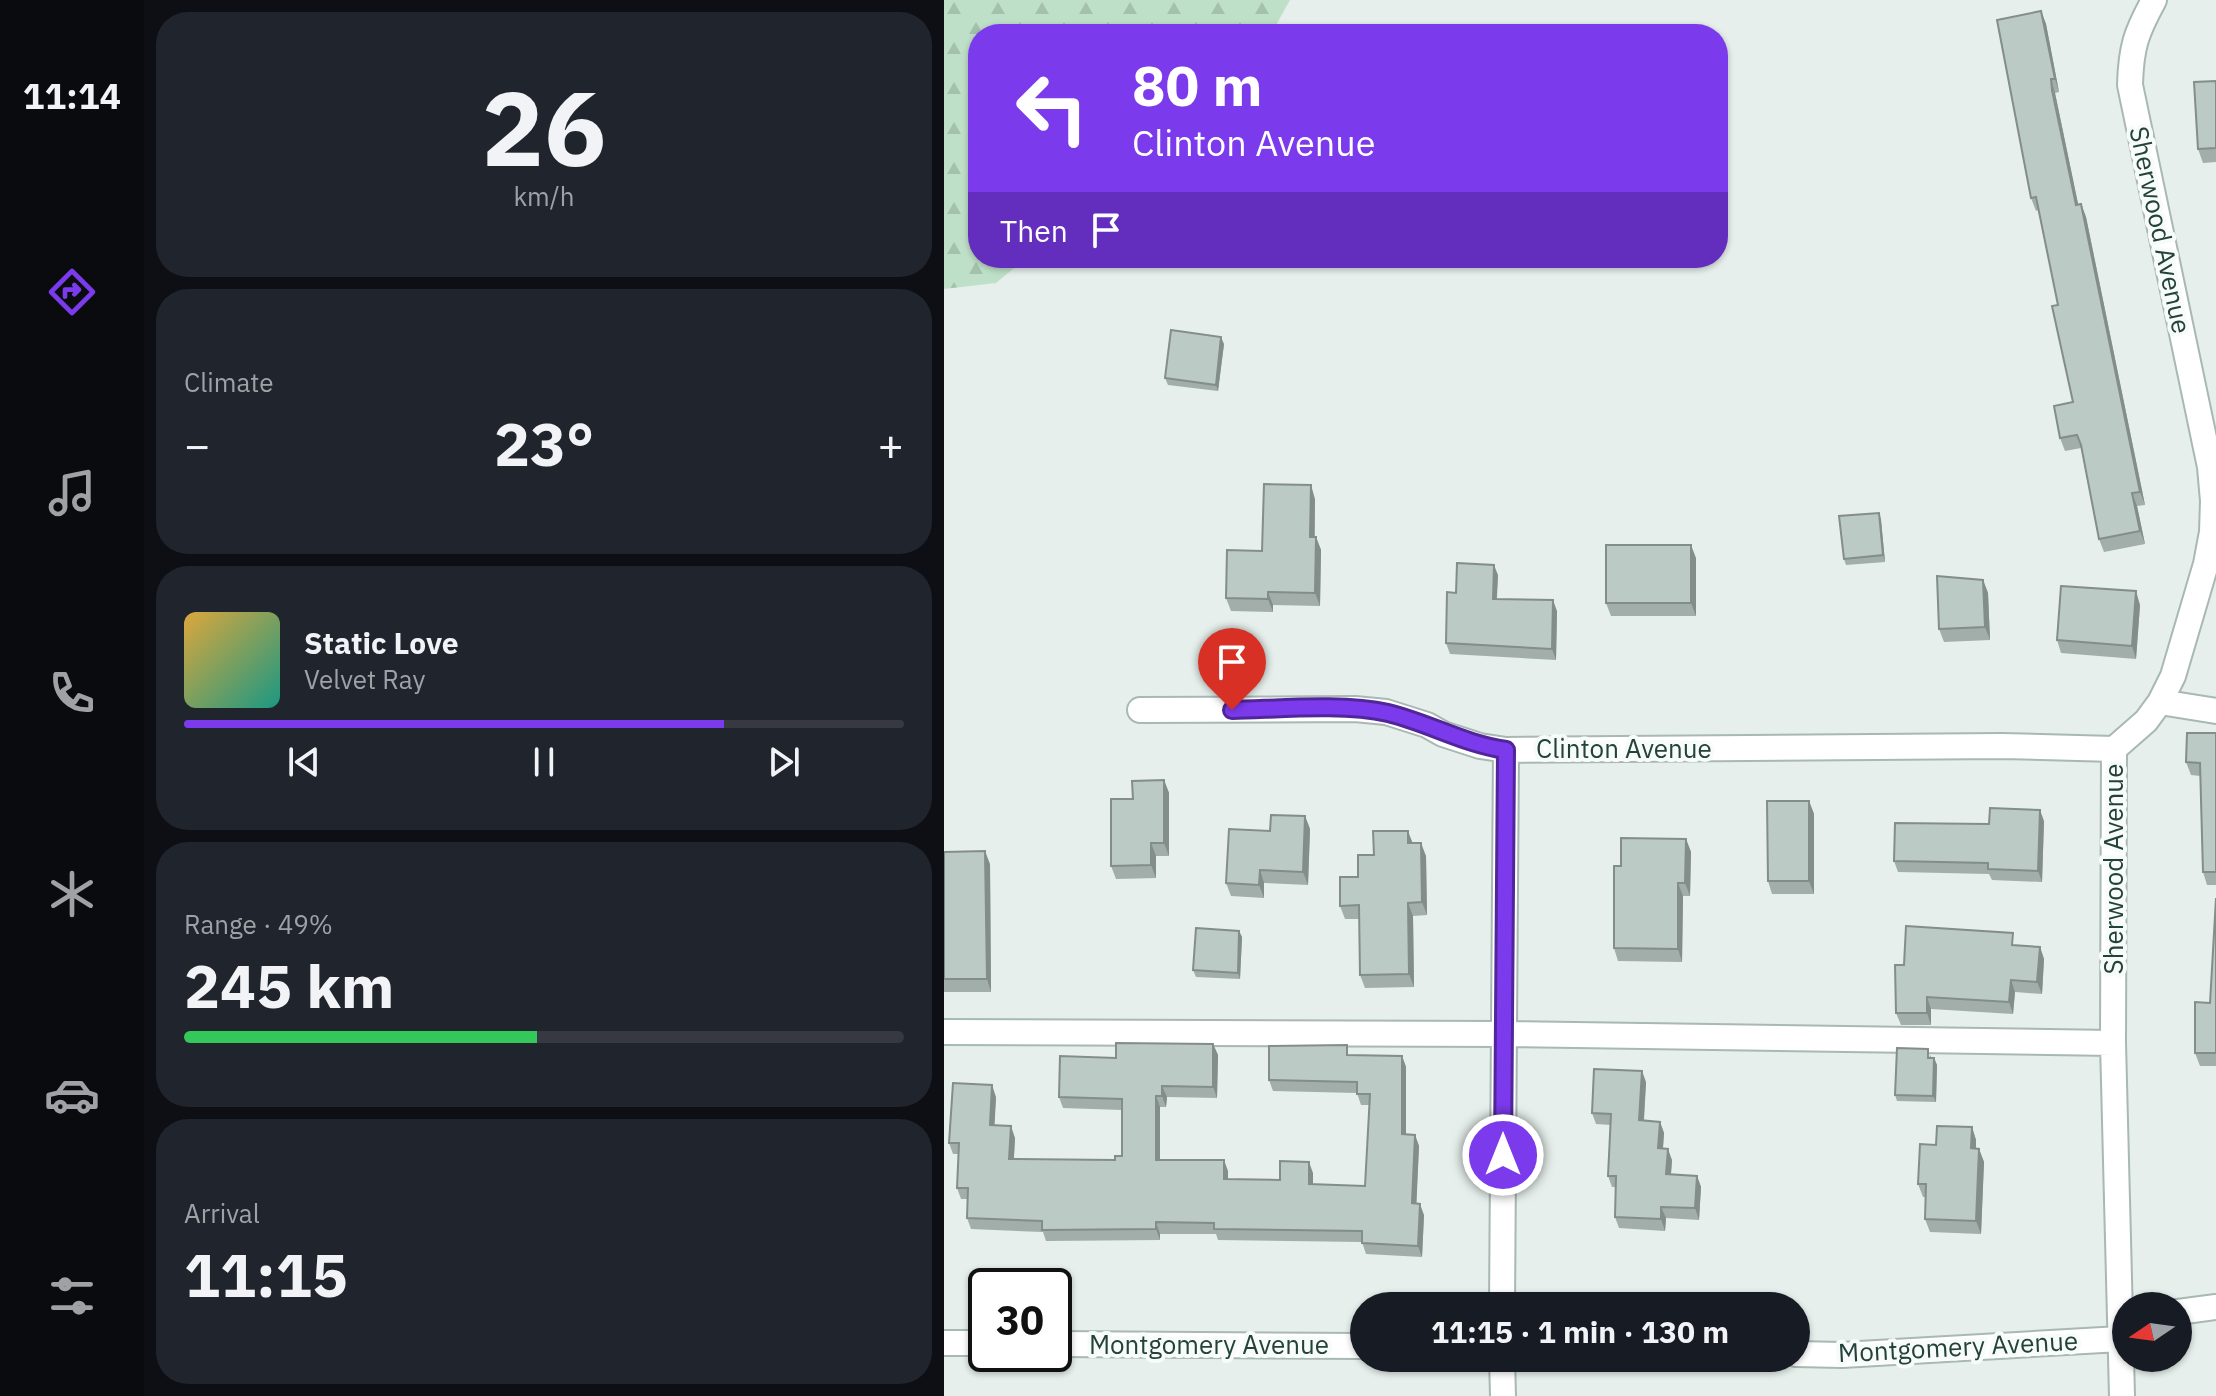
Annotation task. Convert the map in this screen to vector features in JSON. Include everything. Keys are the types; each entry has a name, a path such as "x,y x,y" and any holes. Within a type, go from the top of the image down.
{"street":[{"name":"Sherwood Avenue","path":"2122,1292 2113,1043 2114,749 2146,721 2173,676 2206,564 2212,532 2213,501 2210,467 2130,85 2131,56 2136,35 2154,0"},
{"path":"2160,702 2216,711"},
{"name":"Clinton Avenue","path":"1140,710 1355,709 1386,712 1480,746 1506,750 1986,746 2114,749"},
{"path":"1502,1292 1506,750"},
{"path":"944,1032 1503,1034 2113,1043"},
{"path":"2192,1310 2216,1307"},
{"name":"Montgomery Avenue","path":"1810,1354 1842,1355 2112,1326"},
{"path":"944,1343 968,1343"},
{"name":"Montgomery Avenue","path":"1072,1344 1350,1346"},
{"path":"1502,1372 1503,1396"},
{"name":"Sherwood Avenue","path":"2122,1372 2122,1396"}],"green space":[{"path":"944,0 1290,0 1277,24 968,24 968,268 1014,268 996,283 944,289"}],"building":[{"path":"2041,11 2055,79 2051,79 2052,90 2076,205 2081,204 2140,492 2132,493 2140,531 2099,539 2081,445 2077,435 2060,438 2054,406 2073,402 2052,306 2058,305 2036,197 2031,198 1997,20"},
{"path":"2216,81 2216,148 2198,149 2194,82"},
{"path":"1171,330 1221,337 1216,385 1165,378"},
{"path":"1264,484 1311,485 1310,537 1316,537 1315,593 1268,592 1268,599 1226,598 1227,550 1262,551"},
{"path":"1879,513 1883,555 1844,559 1839,516"},
{"path":"1606,545 1691,545 1691,603 1606,603"},
{"path":"1457,563 1494,565 1493,599 1553,600 1552,649 1446,643 1447,592 1456,593"},
{"path":"1937,576 1983,580 1985,627 1939,629"},
{"path":"2061,586 2136,591 2132,646 2057,640"},
{"path":"2187,733 2216,733 2216,872 2203,872 2200,763 2186,762"},
{"path":"1164,780 1164,843 1151,843 1151,865 1111,866 1111,799 1133,799 1132,781"},
{"path":"1767,801 1809,801 1809,881 1768,881"},
{"path":"1990,808 2040,810 2038,871 1988,869 1988,863 1894,861 1895,823 1989,824"},
{"path":"1271,815 1305,816 1303,872 1260,870 1259,885 1226,883 1229,829 1270,831"},
{"path":"1373,831 1408,831 1408,843 1421,843 1422,902 1408,903 1409,974 1360,975 1359,905 1340,906 1340,877 1358,877 1358,855 1374,855"},
{"path":"1621,838 1686,839 1685,883 1678,883 1678,949 1614,948 1614,866 1621,866"},
{"path":"985,851 987,979 944,979 944,852"},
{"path":"2216,898 2216,1053 2195,1053 2195,1002 2210,1003"},
{"path":"1906,926 2013,933 2012,945 2040,947 2037,982 2011,980 2009,1002 1927,997 1927,1013 1896,1013 1895,965 1904,965"},
{"path":"1196,928 1239,931 1238,973 1193,970"},
{"path":"1116,1043 1213,1044 1213,1087 1162,1086 1162,1096 1156,1096 1156,1160 1224,1160 1224,1179 1280,1180 1280,1161 1309,1162 1309,1184 1365,1186 1370,1094 1357,1094 1357,1082 1269,1080 1269,1046 1347,1045 1347,1055 1402,1056 1402,1134 1415,1135 1412,1203 1420,1204 1418,1246 1362,1243 1362,1231 1214,1229 1214,1223 1156,1222 1156,1229 1042,1230 1042,1221 967,1218 968,1188 957,1188 959,1143 949,1143 953,1083 992,1085 990,1125 1011,1126 1009,1159 1115,1160 1115,1156 1122,1156 1122,1099 1059,1097 1060,1056 1116,1058"},
{"path":"1897,1048 1928,1049 1928,1058 1934,1058 1933,1096 1895,1095"},
{"path":"1594,1069 1642,1071 1639,1120 1660,1122 1658,1148 1668,1149 1666,1174 1697,1176 1695,1208 1661,1207 1661,1219 1615,1217 1616,1176 1608,1176 1611,1114 1592,1113"},
{"path":"1937,1126 1972,1127 1971,1148 1979,1149 1976,1221 1925,1219 1926,1184 1918,1184 1920,1144 1936,1145"}],"route":[{"path":"1232,710 1355,709 1386,712 1480,746 1506,750 1503,1155"}]}
